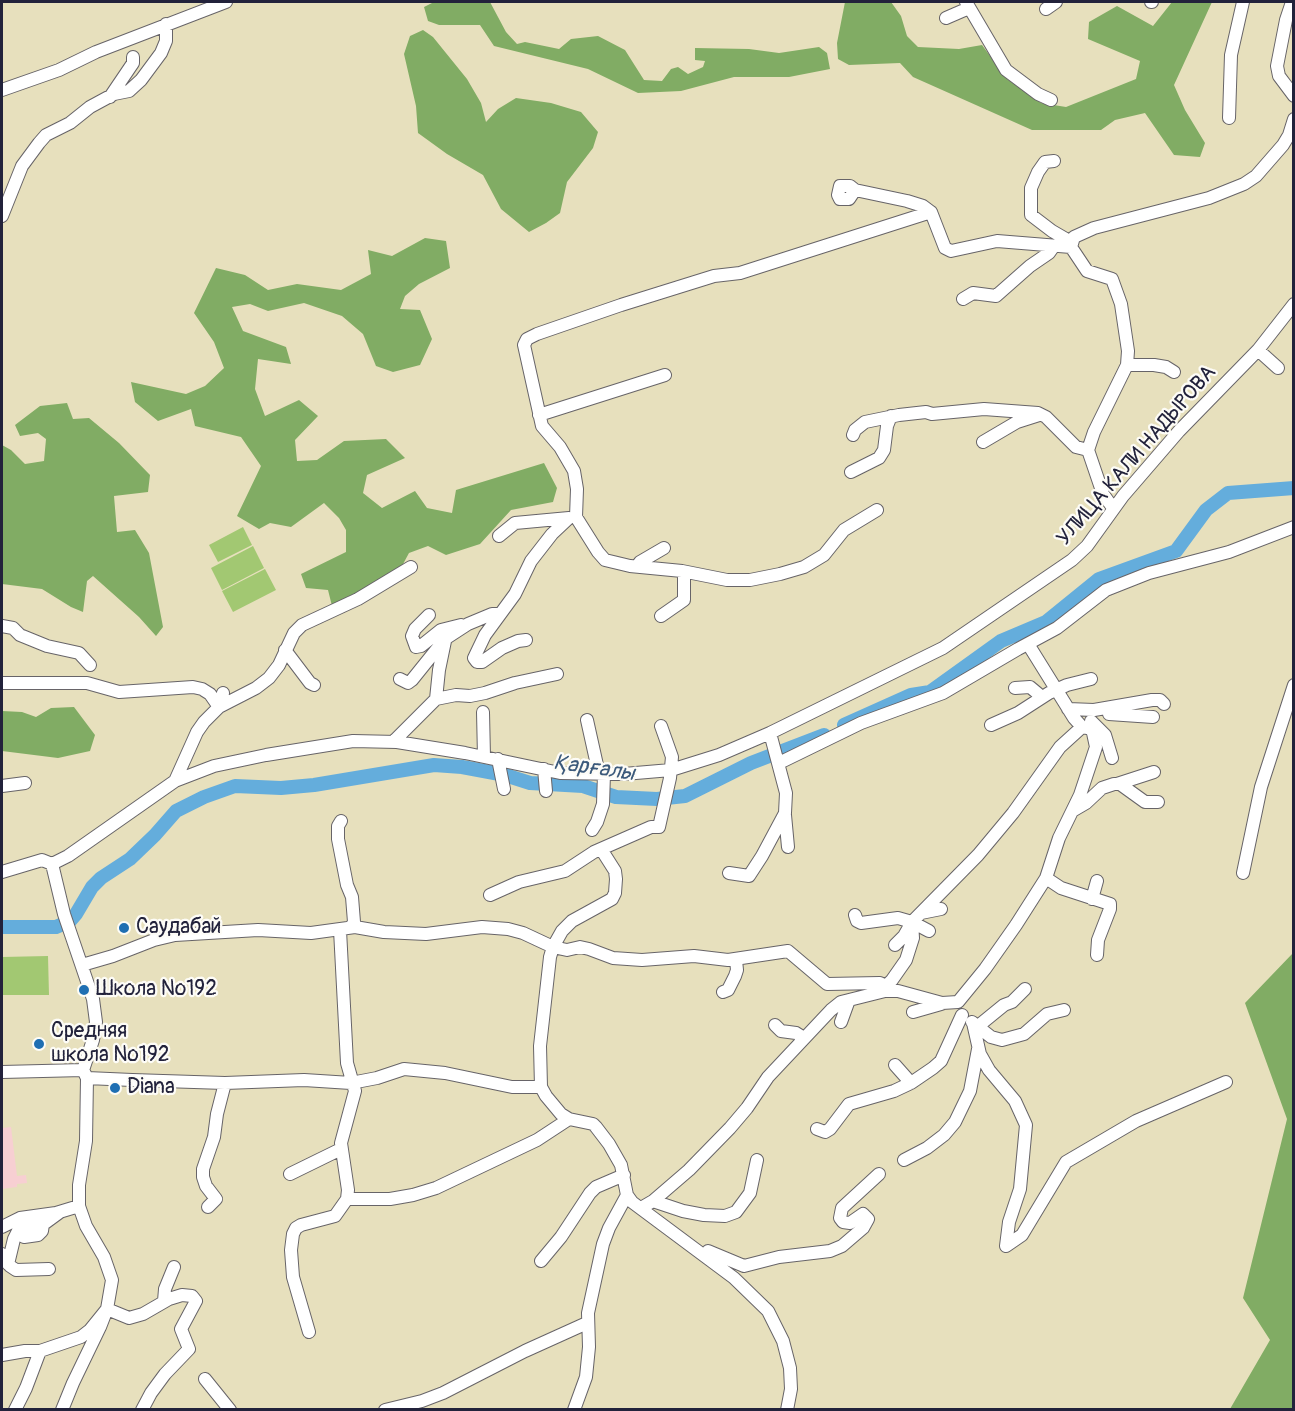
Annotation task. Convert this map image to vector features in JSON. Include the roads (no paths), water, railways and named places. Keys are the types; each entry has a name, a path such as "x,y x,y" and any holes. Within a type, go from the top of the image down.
{"street":[{"path":"2,90 59,70 96,52 226,2"},
{"path":"1229,118 1231,55 1243,2"},
{"path":"1292,2 1277,66 1279,76 1293,96"},
{"path":"946,18 968,5 1011,75 1038,94 1051,100"},
{"path":"2,216 22,166 46,135 70,123 90,107 129,91 152,67 166,41 166,24"},
{"path":"110,97 133,63 133,57"},
{"path":"1071,245 1074,237 1094,228 1209,198 1244,184 1256,176 1283,145 1289,135 1293,119"},
{"path":"1054,161 1045,162 1038,172 1031,189 1031,215 1071,245 1080,264 1087,271 1112,279 1121,304 1128,351 1127,365 1094,432 1076,449"},
{"path":"855,190 923,206 931,212 945,248 951,251 997,241 1054,246 1071,245"},
{"path":"526,640 502,648 488,659 477,662 474,658 476,651 515,594 531,561 552,534 572,517 577,489 574,471 560,447 542,426 524,345 527,339 704,279 729,273 740,273 931,212"},
{"path":"963,299 973,293 996,296 1030,266 1049,253 1054,246"},
{"name":"УЛИЦА КАЛИ НАДЫРОВА","path":"51,864 68,856 175,781 214,766 266,755 353,741 393,742 484,757 501,774 544,779 560,772 602,774 671,770 719,755 770,733 943,648 1072,560 1086,546 1113,508 1179,431 1258,350 1293,304"},
{"path":"1258,350 1278,368"},
{"path":"1127,365 1154,365 1166,367 1174,372"},
{"path":"539,415 665,375"},
{"path":"853,435 855,430 865,422 926,412 932,414 984,409 1040,414 1046,417 1076,449 1113,508"},
{"path":"983,442 1017,422 1040,414"},
{"path":"851,472 879,458 884,450 887,426 891,416"},
{"path":"572,517 605,560 727,580 750,580 804,567 824,555 844,530 877,510"},
{"path":"499,536 515,523 572,517"},
{"path":"779,761 861,723 944,693 1057,628 1106,590 1149,573 1229,552 1293,527"},
{"path":"637,566 664,548"},
{"path":"175,781 197,732 204,722 219,707 256,688 269,678 279,665 294,633 302,625 358,599 411,567"},
{"path":"661,616 684,600 684,572"},
{"path":"429,615 415,629 412,636 416,647 421,646 441,630 468,624 492,614 500,614"},
{"path":"400,680 408,683 412,680 446,639 468,624"},
{"path":"2,626 13,628 20,635 47,646 79,653 89,659 94,684"},
{"path":"436,699 439,670 446,639"},
{"path":"817,1129 825,1132 830,1129 849,1104 894,1091 911,1083 941,1061 960,1008 1046,878 1059,838 1074,810 1095,758 1096,747 1093,733 1075,718 1028,644"},
{"path":"285,650 310,683 314,685"},
{"path":"393,742 436,699 456,694 470,696 485,693 515,682 557,674"},
{"path":"991,725 1018,713 1066,685 1091,679"},
{"path":"2,683 94,684 119,692 193,687 210,694 219,707"},
{"path":"1243,873 1261,787 1290,703 1293,686"},
{"path":"1015,688 1030,687 1042,698"},
{"path":"219,707 223,693"},
{"path":"895,945 917,917 978,855 1013,813 1060,747 1075,718 1087,711 1152,700 1160,700 1164,704"},
{"path":"1087,711 1153,717"},
{"path":"483,712 484,757"},
{"path":"1075,718 1092,721 1098,726 1109,744 1112,758"},
{"path":"587,720 602,774 604,795 597,822 592,830"},
{"path":"490,895 519,882 565,872 602,848 651,827 659,827 672,757 662,726"},
{"path":"770,733 786,793 788,847"},
{"path":"1074,810 1086,803 1102,788 1154,772"},
{"path":"2,786 25,783"},
{"path":"1117,784 1145,802 1158,802"},
{"path":"729,873 749,876 781,825 785,813"},
{"path":"309,1332 293,1277 291,1250 293,1234 301,1225 335,1216 347,1199 348,1182 341,1143 355,1091 347,1063 346,929 354,922 352,897 346,885 337,831 341,821"},
{"path":"602,848 615,871 616,886 612,899 572,921 562,931 550,957 540,1046 541,1087 554,1106 569,1119 593,1124 596,1127 617,1158 624,1175 627,1195 632,1202 734,1278 768,1311 783,1341 789,1360 792,1377 787,1410"},
{"path":"2,872 42,860 51,864 64,914 93,999 96,1022 85,1074 86,1141 79,1185 79,1206 86,1226 114,1277 107,1309 62,1410"},
{"path":"1046,878 1061,888 1110,904 1098,940 1097,955"},
{"path":"1092,899 1096,881"},
{"path":"855,915 857,921 861,923 917,917 941,909"},
{"path":"917,917 928,931"},
{"path":"641,1208 653,1201 736,1122 768,1077 823,1016 842,1002 885,988 906,960 917,917"},
{"path":"82,964 113,956 154,940 175,936 258,930 311,933 346,929 426,934 472,927 508,929 523,933 553,947 567,950 580,947 589,948 613,958 642,960 693,956 736,960 788,951 826,984 880,983 885,988 960,1008 975,1025 991,1037 1002,1040 1024,1034 1047,1014 1065,1010"},
{"path":"723,992 728,990 735,976 736,960"},
{"path":"975,1025 1012,1002 1025,989"},
{"path":"841,1022 849,1000"},
{"path":"914,1012 942,1003"},
{"path":"775,1025 781,1031 796,1033 804,1038"},
{"path":"975,1025 978,1048 984,1062 1015,1101 1026,1125 1020,1189 1009,1222 1006,1246 1022,1235 1066,1162 1136,1121 1226,1082"},
{"path":"904,1160 927,1148 956,1122 970,1091 978,1048"},
{"path":"895,1065 911,1083"},
{"path":"2,1072 85,1074 225,1083 304,1080 351,1083 377,1078 404,1069 446,1073 512,1087 541,1087"},
{"path":"208,1207 216,1198 206,1186 203,1169 214,1137 225,1083"},
{"path":"347,1199 390,1198 413,1195 436,1188 537,1140 569,1119"},
{"path":"696,1162 705,1143"},
{"path":"290,1174 341,1149"},
{"path":"653,1201 704,1215 725,1216 736,1212 750,1193 757,1160"},
{"path":"693,1246 744,1266 779,1257 830,1251 842,1246 863,1228 868,1219 863,1214 850,1223 843,1222 840,1218 842,1208 846,1201 879,1174"},
{"path":"541,1261 561,1237 590,1193 596,1187 624,1175"},
{"path":"574,1410 584,1385 587,1368 589,1347 586,1323 603,1244 627,1195"},
{"path":"2,1227 20,1218 60,1212 79,1206"},
{"path":"49,1269 16,1270 5,1259 17,1233 25,1228 43,1224 60,1212"},
{"path":"164,1301 165,1289 174,1268"},
{"path":"107,1309 129,1318 143,1314 164,1301 182,1295 196,1301 181,1329 189,1349 158,1384 142,1410"},
{"path":"2,1355 40,1351 81,1337 90,1330 107,1309"},
{"path":"385,1410 443,1393 586,1323"},
{"path":"15,1410 40,1351"},
{"path":"205,1379 230,1410"}],"waterway":[{"name":"Қарғалы","path":"844,725 911,695 930,692 1001,641 1046,622 1099,579 1176,551 1206,510 1228,493 1294,488"},
{"name":"Қарғалы","path":"2,927 56,927 70,921 92,887 101,878 130,859 176,811 204,797 235,786 281,788 314,785 434,765 462,767 505,775 530,783 583,786 616,797 657,799 685,796 751,763 824,735"}],"place":[{"name":"Саудабай","path":"124,928"},
{"name":"Школа №192","path":"84,990"},
{"name":"Средняя школа №192","path":"39,1044"},
{"name":"Diana","path":"115,1088"}]}
